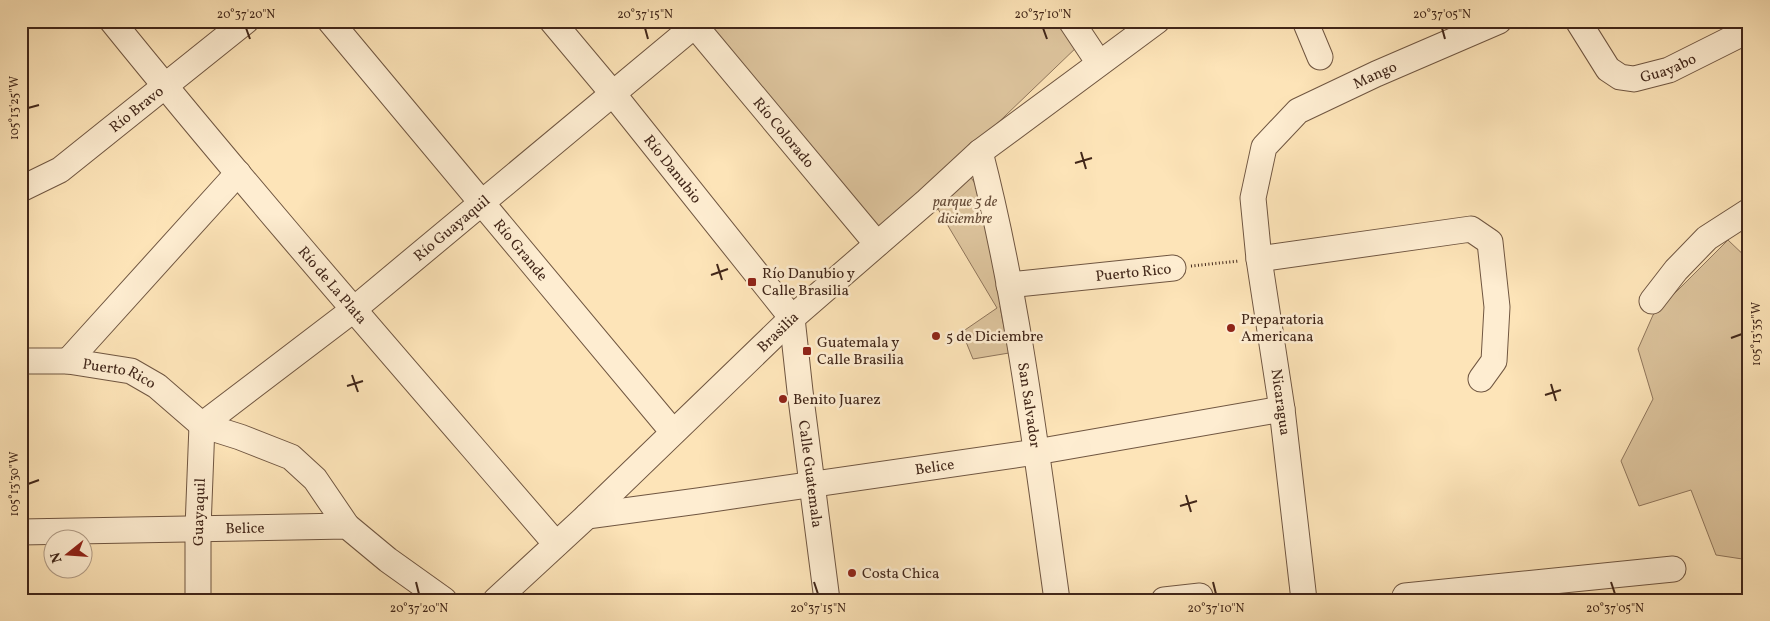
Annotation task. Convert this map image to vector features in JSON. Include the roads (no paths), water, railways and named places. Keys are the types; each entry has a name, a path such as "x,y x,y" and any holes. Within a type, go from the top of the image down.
{"street":[{"name":"Río de La Plata","path":"112,21 354,310 556,544"},
{"name":"Río Bravo","path":"22,189 60,170 246,21"},
{"name":"Río Grande","path":"330,21 673,432"},
{"name":"Río Danubio","path":"552,21 614,94 792,318"},
{"path":"1071,21 1099,63"},
{"name":"Brasilia","path":"496,600 587,516 792,318 980,152 1157,21"},
{"path":"1305,21 1320,57"},
{"name":"Mango","path":"1264,147 1298,111 1376,74 1499,21"},
{"name":"Guayabo","path":"1578,21 1608,69 1620,77 1634,79 1669,70 1749,30"},
{"name":"Río Guayaquil","path":"202,425 354,310 614,94 693,24"},
{"name":"Río Colorado","path":"693,24 877,244"},
{"name":"Nicaragua","path":"1264,147 1253,198 1258,259 1282,409 1304,600"},
{"name":"San Salvador","path":"980,152 1009,285 1036,452 1057,600"},
{"path":"68,361 238,173"},
{"path":"1652,301 1676,270 1707,238 1749,211"},
{"path":"1258,259 1471,229 1490,242 1497,307 1494,360 1481,379"},
{"name":"Puerto Rico","path":"1009,285 1173,268"},
{"name":"Calle Guatemala","path":"792,318 827,600"},
{"name":"Puerto Rico","path":"21,361 68,361 131,371 157,386 202,425"},
{"name":"Belice","path":"587,516 1036,452 1282,409"},
{"path":"202,425 240,437 291,457 316,479 347,526 388,560 444,600"},
{"name":"Guayaquil","path":"198,600 198,528 202,425"},
{"name":"Belice","path":"21,532 347,526"},
{"path":"1405,596 1539,591 1673,569"},
{"path":"1164,600 1200,596"}],"place":[{"name":"Río Danubio y Calle Brasilia","path":"752,282"},
{"name":"Preparatoria Americana","path":"1231,328"},
{"name":"5 de Diciembre","path":"936,336"},
{"name":"Guatemala y Calle Brasilia","path":"807,351"},
{"name":"Benito Juarez","path":"783,399"},
{"name":"Costa Chica","path":"852,573"}],"park label":[{"name":"parque 5 de diciembre","path":"965,210"}]}
